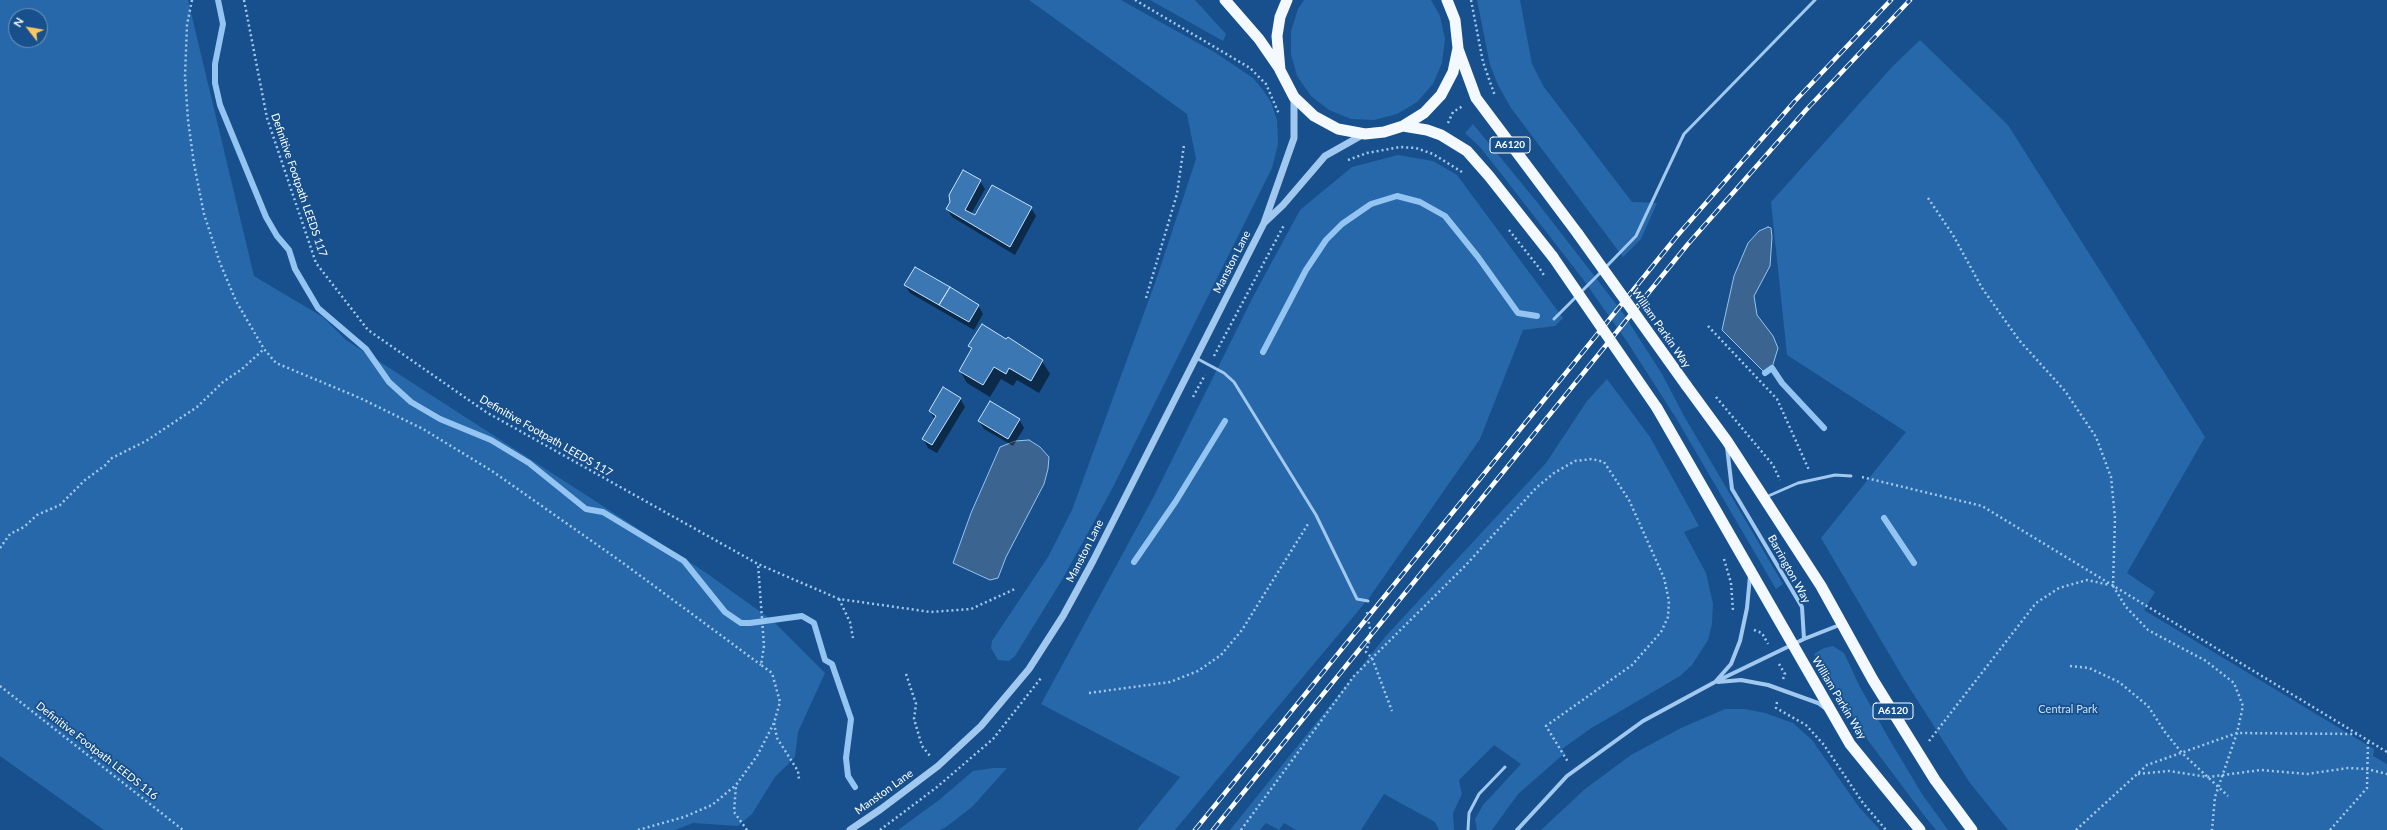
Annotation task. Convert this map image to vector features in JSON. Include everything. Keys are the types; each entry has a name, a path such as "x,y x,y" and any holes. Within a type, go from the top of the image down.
{"highway":[{"path":"1225,0 1260,40 1280,70 1294,97 1314,116 1338,129 1365,134 1384,132 1403,126 1424,113 1441,95 1453,72 1458,48 1455,20 1446,0"},
{"path":"1280,70 1277,36 1280,17 1287,0"},
{"name":"William Parkin Way","path":"1458,48 1476,98 1578,234 1727,441 1842,624 1873,680 1935,780 1972,830"},
{"name":"William Parkin Way","path":"1403,126 1428,130 1441,135 1471,156 1552,257 1657,408 1850,744 1920,830"}],"street":[{"name":"Manston Lane","path":"850,830 881,810 938,766 980,726 1009,694 1028,669 1063,616 1093,561 1264,223 1294,138 1294,97"},
{"name":"Manston Lane","path":"1264,223 1283,205 1325,156 1365,134"},
{"name":"Barrington Way","path":"1727,441 1732,489 1802,607 1804,639"},
{"path":"1714,682 1731,664 1740,641 1747,608 1750,570"},
{"path":"1518,830 1574,771 1643,721 1714,682 1804,639 1842,624"},
{"path":"1714,682 1741,680 1768,685 1818,703 1834,716"}],"lane":[{"path":"1554,319 1636,236 1684,134 1815,0"},
{"path":"1196,358 1210,365 1234,382 1316,515 1358,599 1368,601"},
{"path":"1764,498 1813,479 1835,475 1851,476"},
{"path":"1468,830 1469,813 1479,794 1505,767"}],"path":[{"path":"192,0 187,24 185,76 188,120 194,164 204,214 220,263 236,301 264,349 276,363 360,398 423,430 492,471 623,563 772,674 778,687 780,702 774,723 758,756 736,785 712,805 684,817 638,830"},
{"name":"Definitive Footpath LEEDS 117","path":"244,0 266,118 316,263 368,330 486,412 758,564 839,599 930,612 971,609 1015,589"},
{"path":"1135,0 1250,68 1266,84 1280,115"},
{"path":"1471,0 1483,62 1493,91 1499,102"},
{"path":"1433,154 1453,112 1476,98 1493,91"},
{"path":"1146,298 1178,194 1184,145"},
{"path":"1346,161 1368,153 1400,147 1416,148 1433,154 1455,165 1467,175"},
{"path":"1928,198 1953,235 1982,288 2019,340 2064,391 2096,437 2111,477 2115,518 2113,586 2126,607 2148,630 2206,661 2234,683 2243,706 2237,733 2215,796 2212,830"},
{"path":"1210,365 1286,219"},
{"path":"1506,225 1540,269"},
{"path":"1708,326 1777,399 1813,479"},
{"path":"0,548 10,534 24,527 37,514 60,505 85,480 107,464 110,459 146,442 197,407 223,382 242,369 264,349"},
{"path":"1714,395 1773,466 1784,489"},
{"path":"1241,830 1354,676 1465,566 1536,488 1554,473 1575,462 1592,459 1604,462 1629,500 1664,578 1669,601 1668,617 1657,637 1632,665 1546,726 1574,771"},
{"path":"1851,476 1866,477 1982,506 2387,752"},
{"path":"1089,693 1170,682 1198,671 1221,654 1242,630 1302,532 1316,515"},
{"path":"1721,553 1731,583 1732,616"},
{"path":"758,564 764,646 761,665"},
{"path":"1920,754 2036,603 2059,588 2087,580 2113,586"},
{"path":"839,599 850,622 853,638"},
{"path":"1368,601 1366,619 1371,635 1366,652 1372,658 1392,711"},
{"path":"2070,666 2089,668 2119,682 2148,706 2165,732 2182,753 2228,796"},
{"path":"906,674 916,704 914,718 922,746 938,766"},
{"name":"Definitive Footpath LEEDS 116","path":"0,686 183,830"},
{"path":"1776,708 1806,725 1824,745 1863,803 1886,830"},
{"path":"774,723 777,738 798,771 799,779"},
{"path":"2076,830 2147,765 2237,733 2358,734"},
{"path":"2330,830 2367,788 2368,740"},
{"path":"2138,774 2169,772 2208,777 2261,770 2307,774 2348,768 2367,768 2387,774"},
{"path":"736,785 734,812 747,830"}],"green space":[{"path":"0,0 188,0 254,276 323,317 346,340 705,572 773,621 825,673 798,732 795,757 775,777 752,814 738,826 693,823 675,830 104,830 0,756"},
{"path":"1029,0 1121,0 1216,53 1253,78 1263,90 1271,102 1277,120 1278,144 1272,168 1111,491 1062,580 1015,656 1009,661 998,660 991,648 992,641 1048,557 1072,510 1156,280 1196,159 1187,114"},
{"path":"1150,0 1195,0 1226,34 1223,41"},
{"path":"1304,0 1431,0 1440,16 1445,39 1442,63 1433,84 1417,102 1397,114 1374,120 1351,119 1329,110 1311,96 1297,76 1291,54 1291,31 1298,9"},
{"path":"1477,0 1520,0 1532,64 1544,87 1632,202 1657,203 1641,239 1623,257 1511,108 1498,85 1490,65"},
{"name":"Central Park","path":"1920,40 2008,125 2205,437 2127,573 2155,592 2144,610 2374,749 2373,756 2387,764 2387,830 2008,830 1970,783 1902,676 1821,538 1906,432 1787,355 1771,202 1893,66"},
{"path":"1473,124 1537,202 1623,313 1662,374 1684,416 1783,584 1776,589 1676,418 1628,343 1582,278 1506,180 1480,147 1465,133"},
{"path":"1398,155 1433,161 1457,175 1563,318 1555,326 1523,330 1480,439 1369,598 1175,830 1137,830 1180,777 1041,704 1153,498 1254,295 1300,210 1352,167"},
{"path":"1607,379 1650,437 1699,526 1684,532 1706,573 1713,604 1712,624 1708,640 1692,665 1680,676 1590,729 1562,749 1565,753 1518,794 1492,830 1477,830 1475,819 1483,805 1521,764 1494,745 1459,780 1462,794 1453,813 1454,830 1439,830 1435,822 1384,794 1361,830 1296,830 1284,823 1279,830 1266,823 1260,830 1230,830 1385,637 1546,463 1587,401"},
{"path":"1833,646 1844,653 1859,685 1888,737 1922,794 1948,830 1936,830 1923,814 1864,735 1837,692 1814,654 1824,648"},
{"path":"1725,709 1745,709 1765,713 1793,723 1812,740 1859,807 1880,830 1541,830 1585,789 1631,755 1681,728"},
{"path":"1007,768 972,807 946,827 940,830 898,830 939,800 973,771"}],"shaded area":[{"path":"1768,227 1771,228 1772,237 1770,266 1754,296 1757,315 1773,336 1778,348 1771,371 1765,373 1722,330 1734,276 1748,243 1759,231"},
{"path":"1029,440 1040,447 1049,457 1048,469 1044,484 1006,557 998,578 990,580 953,563 971,513 1000,447 1015,441"}],"building":[{"path":"963,170 981,180 965,210 975,215 992,185 1032,207 1010,247 946,209 950,202 949,195"},
{"path":"915,267 950,287 939,305 904,285"},
{"path":"950,287 979,305 969,322 939,305"},
{"path":"982,324 1006,339 1008,337 1043,360 1031,381 1009,368 1006,374 994,367 983,385 959,371 972,348 968,346"},
{"path":"943,387 961,398 932,445 922,439 936,416 929,411"},
{"path":"990,401 1020,419 1008,439 978,421"}],"waterway":[{"path":"218,0 223,24 215,64 215,83 220,105 266,217 277,236 289,250 295,269 318,308 366,349 389,382 411,402 440,419 491,440 529,463 586,509 603,512 684,561 725,612 741,623 802,616 814,623 825,660 832,664 851,719 846,758 848,776 855,787"},
{"path":"1263,352 1306,270 1326,240 1342,224 1371,204 1397,196 1420,202 1445,216 1478,257 1518,313 1537,316"},
{"path":"1765,373 1772,368 1782,383 1824,428"},
{"path":"1134,562 1176,501 1225,421"},
{"path":"1884,518 1914,563"}],"railway":[{"path":"1195,830 1677,236 1795,101 1891,0"},
{"path":"1213,830 1688,244 1806,110 1910,0"}]}
